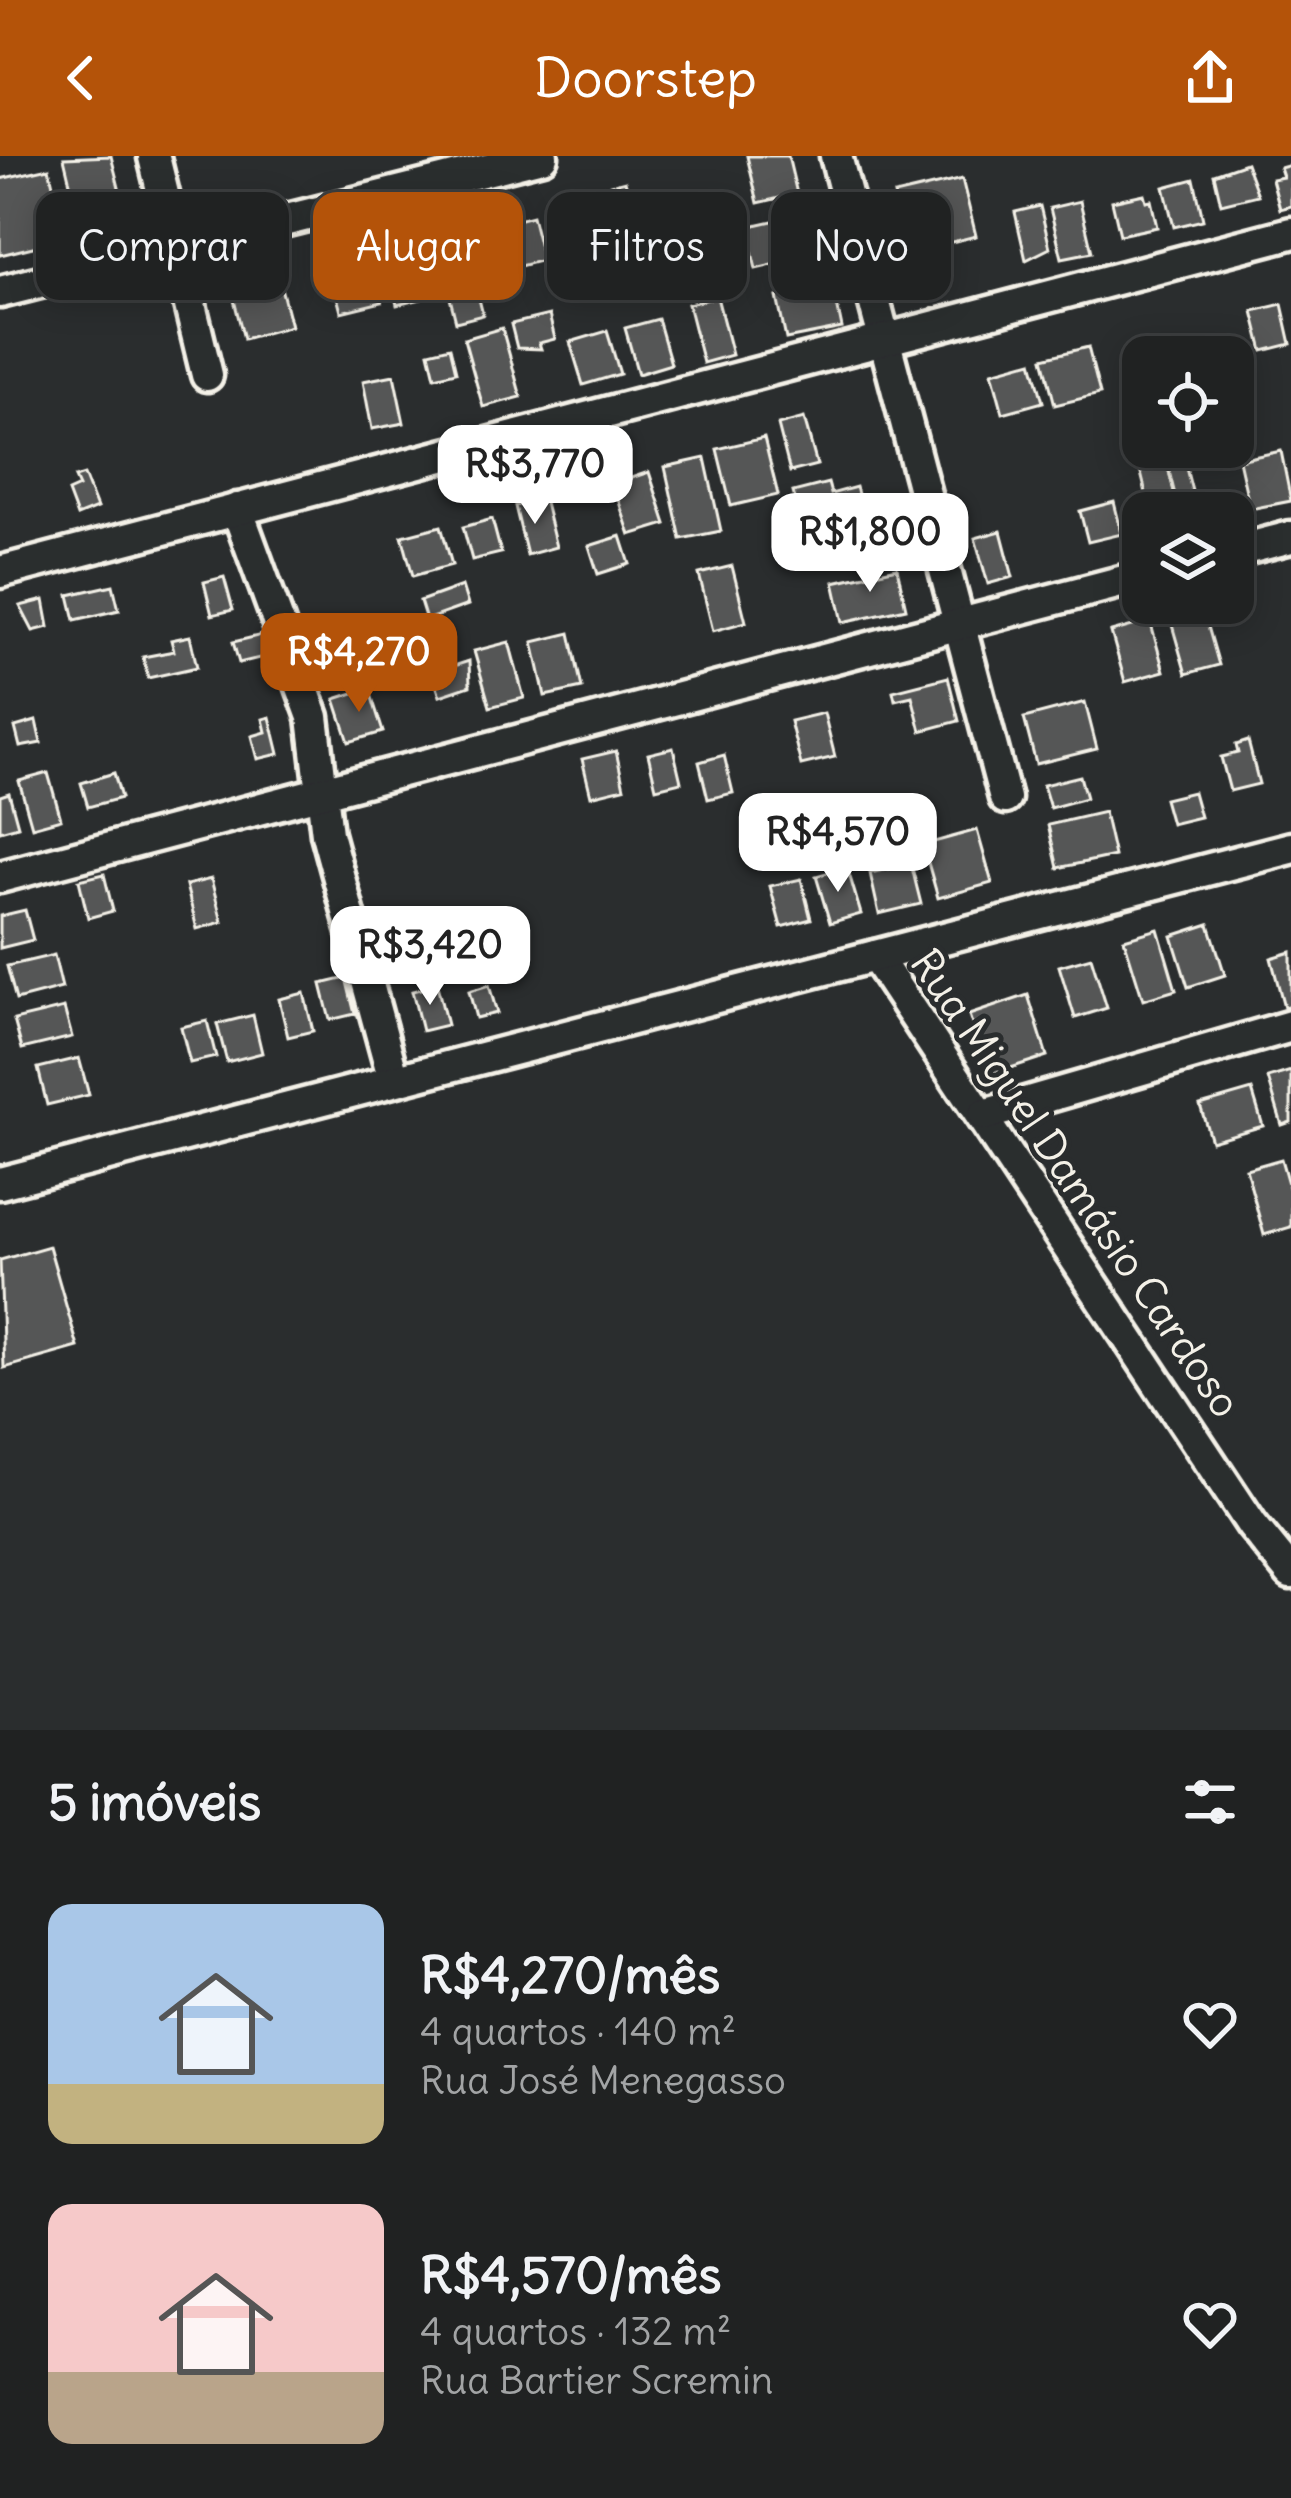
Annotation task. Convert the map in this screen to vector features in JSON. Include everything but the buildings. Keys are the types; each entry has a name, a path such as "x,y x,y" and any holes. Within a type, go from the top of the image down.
{"street":[{"path":"289,220 542,156"},
{"path":"836,156 1005,799"},
{"path":"154,157 163,192"},
{"path":"0,572 1291,233"},
{"path":"0,292 36,283"},
{"path":"190,300 207,375"},
{"path":"237,509 313,717 320,793 394,1080"},
{"path":"1254,547 1291,537"},
{"path":"0,877 1122,582"},
{"path":"0,1183 1291,848"},
{"name":"Rua Miguel Damásio Cardoso","path":"875,956 984,1114 1252,1526 1291,1573"},
{"path":"984,1114 1291,1026"}]}
